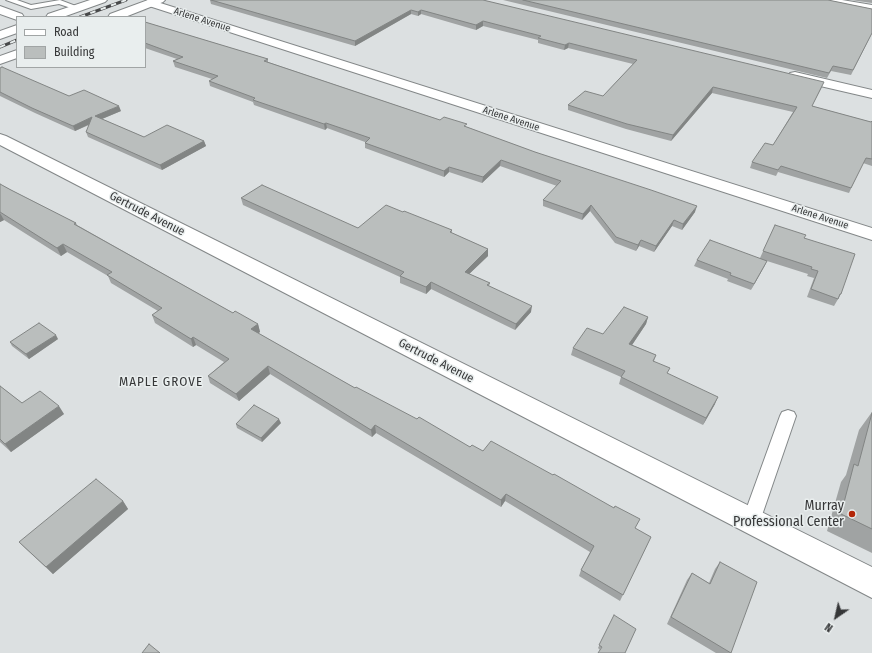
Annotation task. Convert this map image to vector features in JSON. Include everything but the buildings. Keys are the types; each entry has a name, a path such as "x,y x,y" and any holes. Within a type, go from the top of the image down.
{"street":[{"path":"55,16 101,0"},
{"path":"824,0 872,9"},
{"path":"117,16 154,2"},
{"name":"Arlene Avenue","path":"154,2 872,234"},
{"path":"0,10 16,16"},
{"path":"0,35 16,29"},
{"path":"0,60 16,54"},
{"path":"786,74 872,94"},
{"name":"Gertrude Avenue","path":"0,139 872,583"}],"lane":[{"path":"10,0 31,7 59,2 77,8"},
{"path":"751,521 788,416"}],"railway":[{"path":"83,16 126,0"},
{"path":"0,47 16,40"}],"place":[{"name":"Murray Professional Center","path":"852,514"}],"district":[{"name":"MAPLE GROVE","path":"161,382"}]}
